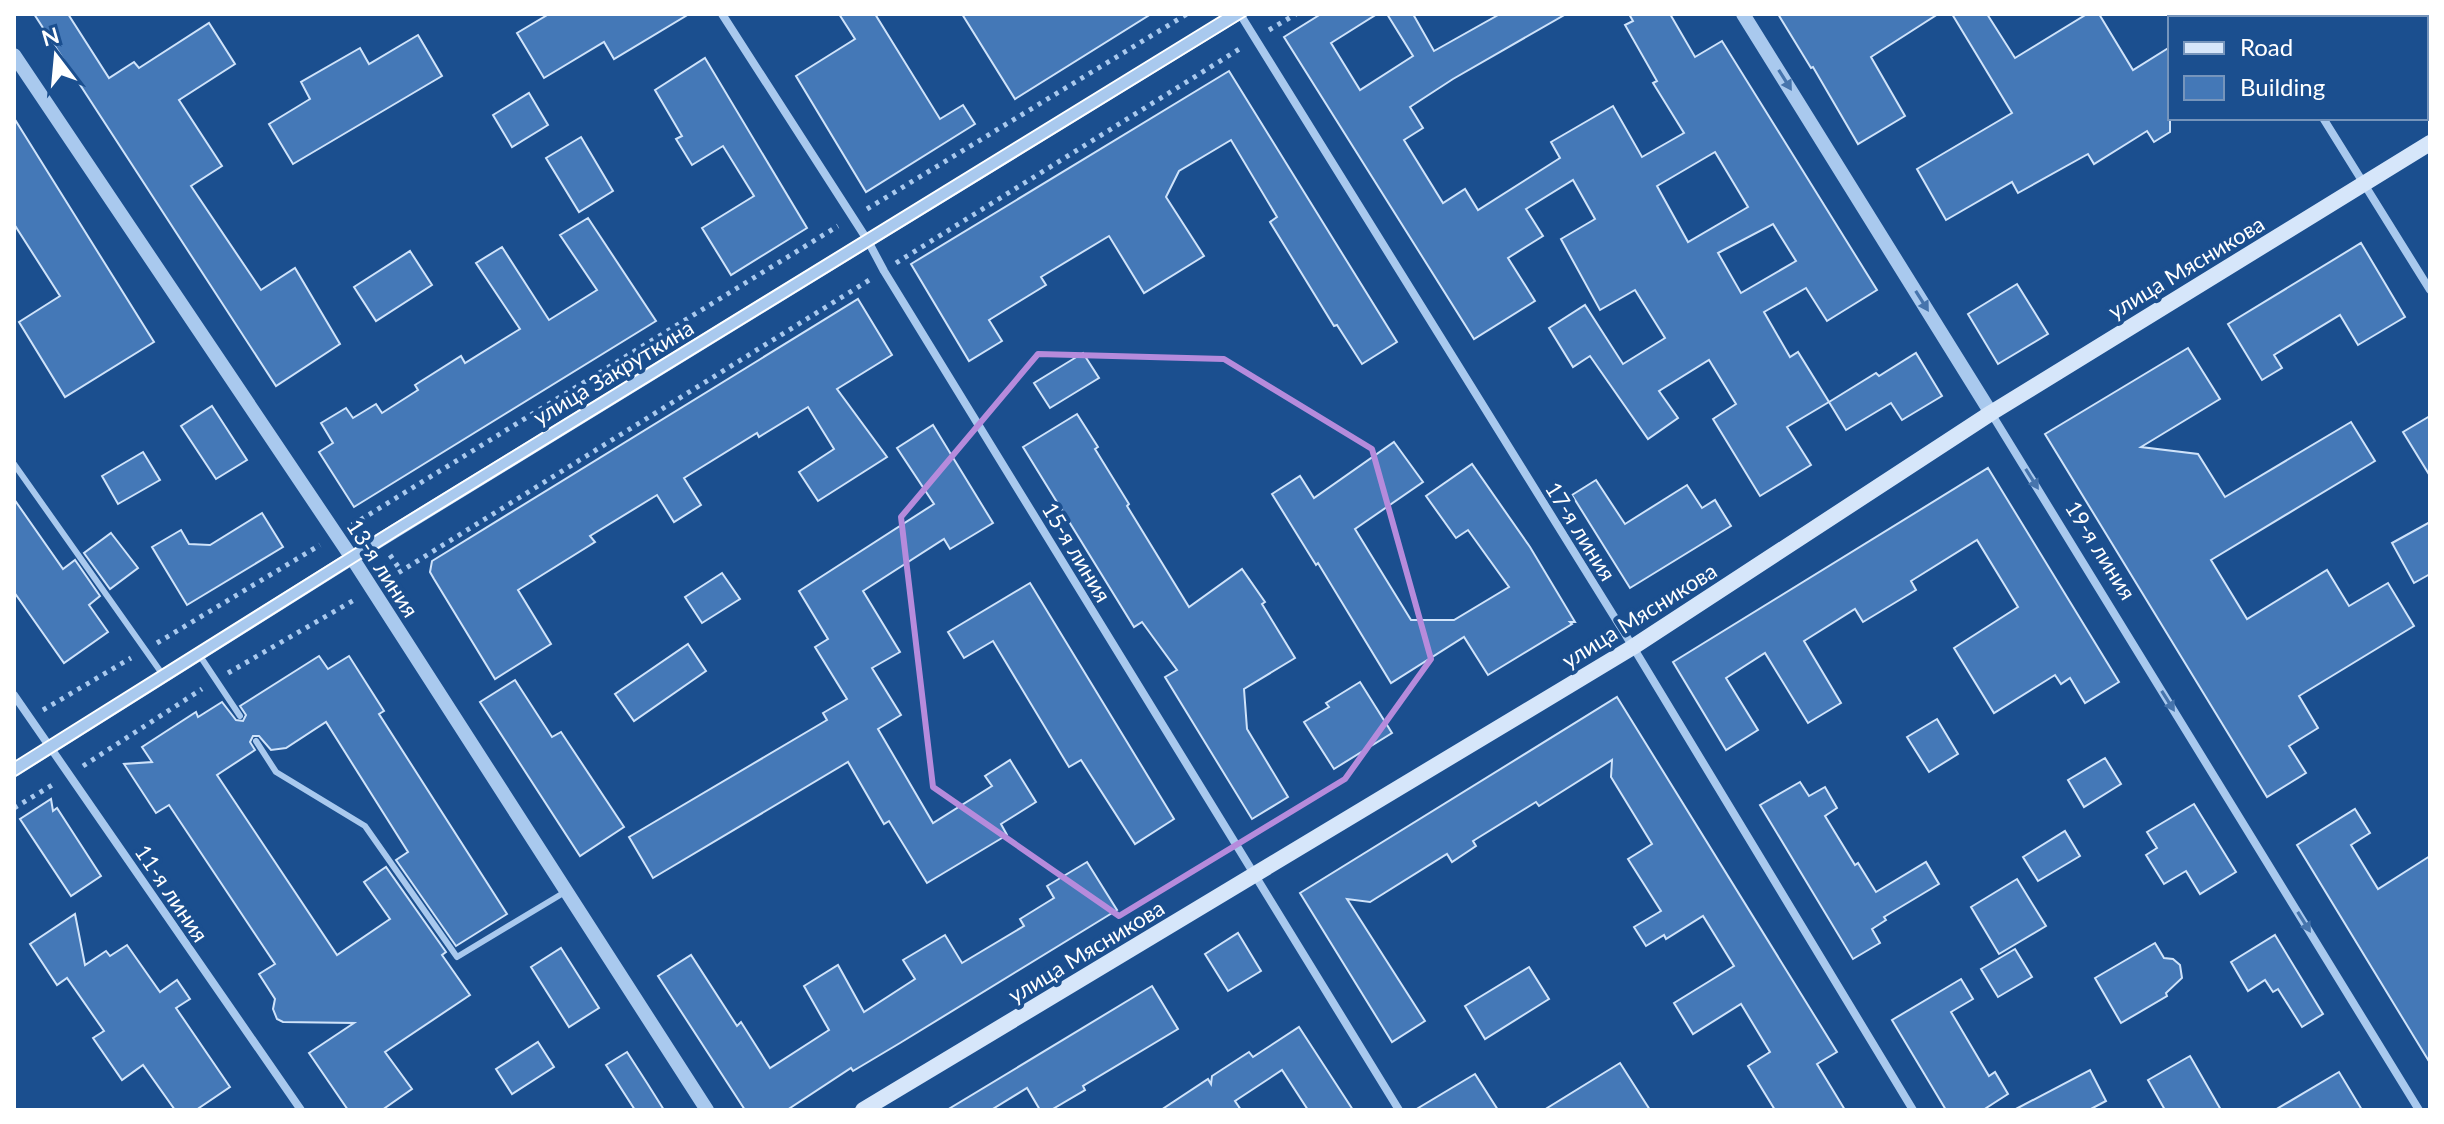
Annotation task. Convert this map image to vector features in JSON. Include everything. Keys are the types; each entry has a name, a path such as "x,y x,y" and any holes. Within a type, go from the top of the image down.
{"main road":[{"name":"улица Мясникова","path":"863,1110 1633,647 1991,413 2430,143"}],"street":[{"name":"15-я линия","path":"722,14 868,241 1399,1110"},
{"name":"17-я линия","path":"1238,14 1633,647 1913,1110"},
{"name":"улица Закруткина","path":"14,770 352,558 1238,14"},
{"name":"19-я линия","path":"1743,14 2419,1110"},
{"name":"13-я линия","path":"14,55 352,558 707,1110"},
{"path":"2324,120 2430,290"},
{"name":"11-я линия","path":"14,695 301,1110"}],"lane":[{"path":"14,464 163,675"},
{"path":"199,653 240,716"},
{"path":"256,741 276,772 365,826 457,957 565,892"}],"path":[{"path":"30,718 336,535 1187,14"},
{"path":"1275,14 1281,23"},
{"path":"14,808 216,680 372,589 1296,14"}],"highlighted area":[{"path":"1038,354 1224,359 1372,449 1431,659 1345,779 1119,916 933,787 901,517"}],"building":[{"path":"34,14 68,14 109,78 134,62 139,68 209,23 235,64 179,100 222,166 191,186 261,290 295,268 340,344 276,386"},
{"path":"549,14 689,14 614,59 604,42 544,78 517,33"},
{"path":"839,14 875,14 940,119 963,105 975,124 866,192 796,76 855,39"},
{"path":"962,14 1151,14 1015,99"},
{"path":"1321,14 1377,14 1331,43 1360,90 1413,56 1387,14 1413,14 1434,51 1500,14 1566,14 1410,107 1423,128 1404,140 1443,203 1465,189 1478,210 1560,158 1551,142 1613,106 1642,157 1684,133 1653,83 1657,81 1625,25 1633,21 1629,14 1670,14 1695,57 1722,41 1877,290 1827,321 1806,288 1764,312 1790,357 1798,352 1829,402 1787,427 1811,465 1760,496 1713,419 1736,404 1709,360 1659,391 1678,418 1648,439 1590,356 1573,367 1549,328 1585,305 1623,364 1665,338 1635,290 1600,310 1561,239 1595,219 1573,180 1526,209 1543,236 1508,258 1535,301 1474,339 1284,37","holes":["1715,152 1748,207 1688,242 1657,186","1773,224 1796,261 1741,293 1718,253"]},
{"path":"1778,14 1938,14 1871,57 1905,116 1858,144"},
{"path":"1952,14 1987,14 2015,58 2087,14 2099,14 2133,70 2168,48 2170,132 2154,142 2147,131 2094,164 2088,154 2018,193 2012,182 1946,220 1917,169 2012,113"},
{"path":"418,35 442,76 293,164 269,124 310,99 301,82 360,48 369,64"},
{"path":"705,58 807,228 731,275 702,228 754,196 723,146 692,165 676,139 682,136 655,90"},
{"path":"1229,71 1397,342 1362,364 1337,325 1334,326 1270,222 1277,217 1231,140 1179,171 1166,197 1204,256 1144,293 1109,236 1041,277 1046,285 989,320 1002,341 969,361 911,264"},
{"path":"529,93 548,125 512,147 493,115"},
{"path":"14,118 154,342 65,397 19,322 60,296 14,224"},
{"path":"581,137 613,191 579,212 546,158"},
{"path":"588,218 656,321 354,507 319,452 333,443 321,423 346,408 353,418 376,404 382,413 418,390 415,385 461,356 465,363 520,329 476,263 502,247 549,320 597,290 560,235"},
{"path":"2361,243 2405,317 2358,345 2340,315 2274,355 2282,368 2262,380 2228,324"},
{"path":"410,251 432,285 376,321 354,287"},
{"path":"2017,284 2048,334 1998,364 1968,314"},
{"path":"858,299 892,355 837,389 887,457 818,501 799,472 834,449 808,407 759,437 757,433 684,478 701,505 674,522 657,495 590,536 595,542 518,590 551,644 495,679 430,572 432,561"},
{"path":"2188,348 2220,399 2141,447 2198,454 2225,497 2351,422 2375,461 2211,560 2247,619 2327,570 2349,606 2388,583 2414,626 2299,696 2318,728 2289,746 2306,773 2267,797 2045,434"},
{"path":"1083,353 1099,378 1050,408 1034,383"},
{"path":"1916,353 1942,396 1902,420 1891,403 1846,430 1829,402"},
{"path":"212,406 247,460 216,479 181,426"},
{"path":"1077,414 1129,504 1127,506 1189,607 1242,569 1265,602 1262,604 1295,658 1244,689 1247,729 1288,797 1252,819 1165,677 1177,670 1142,622 1134,627 1023,447"},
{"path":"2430,416 2430,476 2403,432"},
{"path":"933,425 993,523 950,549 944,539 863,591 900,652 872,668 901,715 878,729 933,823 992,786 985,776 1010,760 1036,802 1001,824 1007,835 927,883 889,821 884,824 848,762 653,878 629,837 827,720 823,713 847,699 815,647 828,639 799,591 934,504 897,448"},
{"path":"1394,442 1423,482 1355,529 1411,620 1454,620 1509,587 1468,530 1456,538 1426,496 1472,464 1530,547 1575,622 1570,622 1572,624 1488,675 1464,637 1391,683 1272,494 1300,476 1314,498"},
{"path":"143,452 160,480 118,504 102,476"},
{"path":"1988,468 2119,682 2085,703 2070,678 2061,684 2055,675 1994,713 1954,648 2018,607 1977,540 1911,581 1916,590 1863,622 1855,609 1804,641 1841,703 1808,723 1765,653 1726,678 1758,730 1726,750 1673,662"},
{"path":"1596,480 1625,524 1687,485 1702,508 1715,500 1731,526 1630,588 1572,495"},
{"path":"14,499 63,569 75,560 100,596 89,605 108,632 64,663 14,592"},
{"path":"262,513 283,547 187,605 152,547 181,530 189,544 210,545"},
{"path":"2430,522 2430,574 2414,583 2392,543"},
{"path":"111,533 138,568 110,589 84,553"},
{"path":"722,573 740,599 702,623 685,597"},
{"path":"1030,583 1174,819 1135,844 1081,760 1069,767 993,641 964,658 948,632"},
{"path":"688,644 706,671 634,721 615,694"},
{"path":"319,656 328,669 349,656 384,711 379,714 507,914 456,946 396,860 408,852 326,722 286,748 271,750 259,736 253,736 250,742 255,750 217,775 337,955 390,919 364,882 386,867 446,952 442,955 470,995 385,1052 412,1089 382,1110 348,1110 309,1053 354,1023 283,1022 277,1019 273,1009 275,999 259,974 275,964 169,805 156,813 124,764 152,762 142,747 196,712 198,717 222,702 236,720 243,721 246,715 240,706"},
{"path":"515,680 552,737 561,732 624,827 580,856 480,702"},
{"path":"1360,682 1392,733 1334,769 1304,722 1329,707 1326,703"},
{"path":"1617,697 1837,1052 1817,1064 1845,1110 1775,1110 1748,1066 1770,1052 1741,1004 1693,1034 1674,1003 1734,966 1703,916 1666,939 1664,935 1646,946 1634,927 1661,911 1628,859 1652,844 1611,777 1612,760 1539,806 1536,802 1473,841 1476,846 1452,862 1447,854 1370,902 1347,899 1425,1021 1392,1042 1300,893"},
{"path":"1937,719 1958,754 1929,772 1907,737"},
{"path":"2105,758 2121,784 2084,807 2068,780"},
{"path":"1800,782 1809,796 1825,787 1837,808 1825,816 1876,892 1926,862 1939,884 1884,917 1886,920 1872,929 1880,943 1853,959 1760,805"},
{"path":"51,799 53,811 57,808 101,876 71,896 20,819"},
{"path":"2194,804 2236,872 2200,894 2186,871 2164,884 2146,855 2157,848 2147,832"},
{"path":"2355,809 2370,833 2351,845 2378,889 2430,856 2430,1063 2297,845"},
{"path":"2065,831 2080,856 2038,881 2023,857"},
{"path":"1087,862 1117,910 853,1071 851,1068 787,1110 745,1110 658,976 691,955 737,1026 741,1022 770,1068 829,1030 804,986 838,965 864,1012 915,979 903,960 945,935 962,963 1024,926 1020,919 1054,898 1047,886"},
{"path":"2017,879 2046,926 1999,954 1971,907"},
{"path":"75,914 85,965 106,951 110,956 127,945 160,992 177,980 190,999 176,1008 230,1087 196,1110 175,1110 143,1065 122,1080 93,1038 104,1031 67,978 57,985 30,944"},
{"path":"1238,933 1261,971 1228,991 1205,954"},
{"path":"2275,935 2323,1014 2302,1027 2278,989 2273,992 2265,980 2248,991 2231,962"},
{"path":"2155,943 2164,958 2173,959 2180,965 2182,978 2166,993 2167,996 2121,1023 2095,978"},
{"path":"561,948 599,1008 569,1027 531,967"},
{"path":"2015,949 2032,977 1998,997 1981,969"},
{"path":"1529,967 1549,999 1485,1039 1465,1006"},
{"path":"1961,979 1973,999 1951,1012 1989,1076 1995,1072 2008,1094 1983,1110 1946,1110 1892,1020"},
{"path":"1152,986 1178,1029 1083,1086 1085,1090 1051,1110 1040,1110 1027,1088 991,1110 947,1110"},
{"path":"1299,1027 1353,1110 1308,1110 1282,1070 1235,1101 1241,1110 1161,1110 1208,1079 1211,1084 1212,1076 1249,1052 1253,1057"},
{"path":"538,1042 554,1067 512,1094 496,1069"},
{"path":"627,1052 664,1110 635,1110 606,1065"},
{"path":"2190,1056 2221,1110 2165,1110 2148,1080"},
{"path":"1620,1063 1650,1110 1544,1110"},
{"path":"2090,1070 2106,1101 2089,1110 2014,1110"},
{"path":"2339,1072 2362,1110 2275,1110"},
{"path":"1475,1074 1498,1110 1415,1110"}],"tram line":[{"path":"14,762 391,526 1224,14"},
{"path":"14,777 397,536 1249,14"}]}
